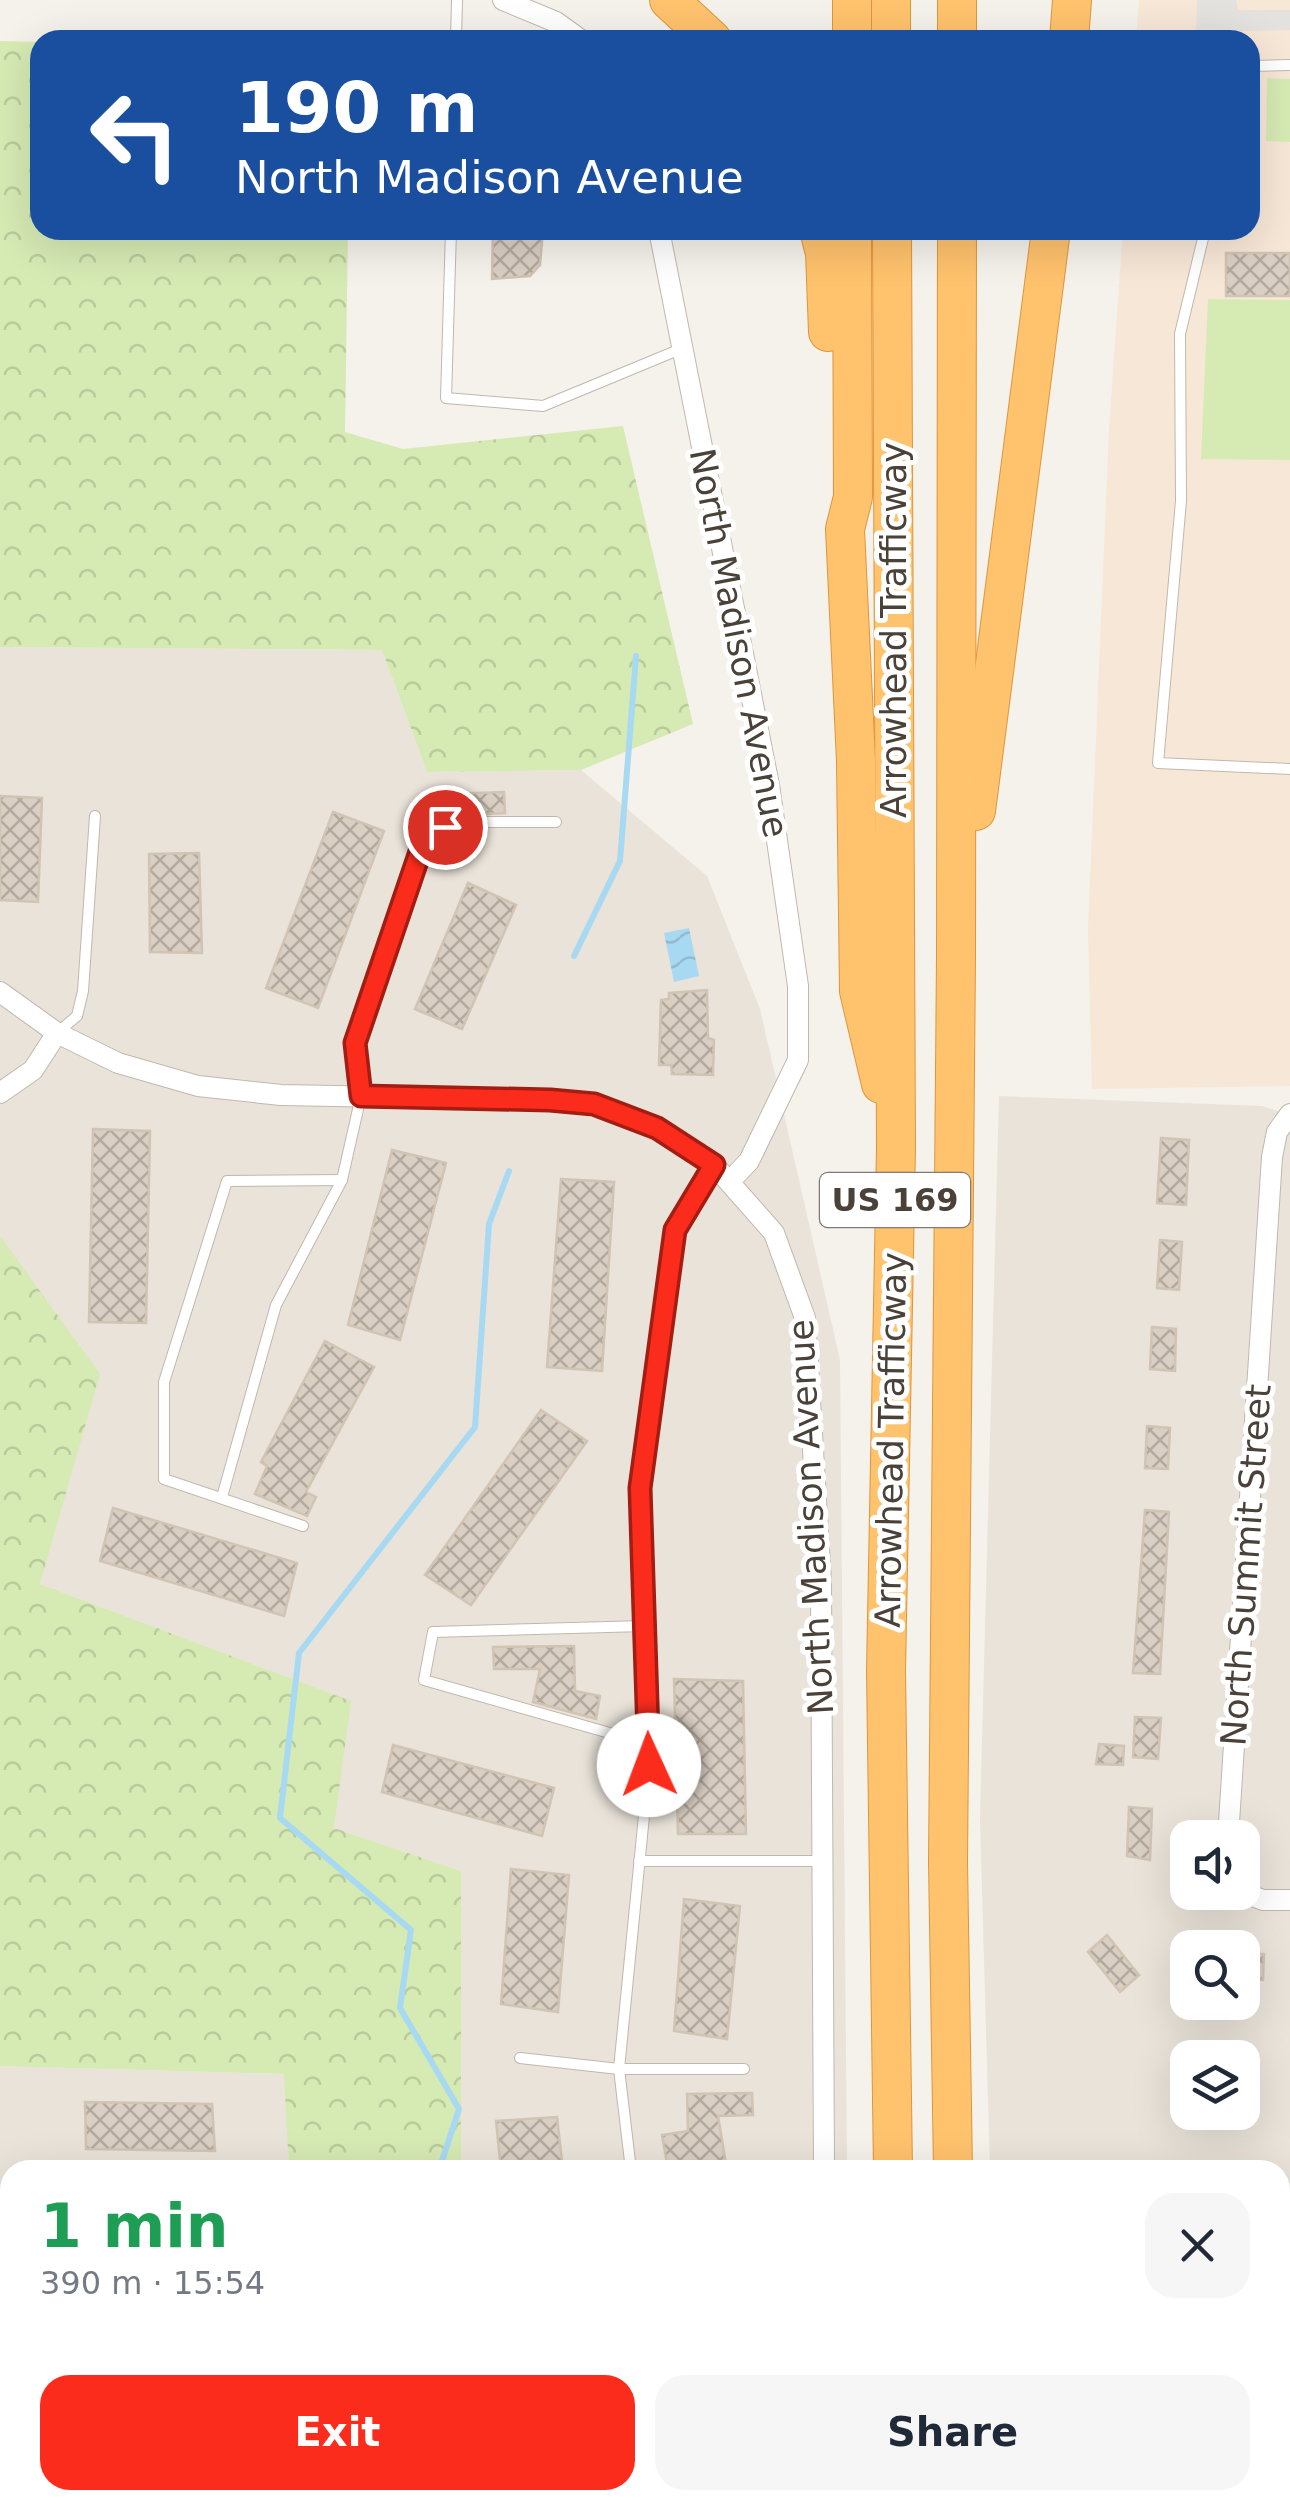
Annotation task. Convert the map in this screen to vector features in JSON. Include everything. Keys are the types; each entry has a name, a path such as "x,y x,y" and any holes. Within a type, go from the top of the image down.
{"highway":[{"path":"669,0 701,30"},
{"path":"852,0 852,30"},
{"path":"891,0 891,30"},
{"path":"957,0 957,30"},
{"path":"1069,30 1072,0"},
{"path":"821,240 825,253 835,496 845,529 856,761 858,991 896,1148"},
{"path":"845,529 853,497 852,240"},
{"name":"Arrowhead Trafficway","path":"892,240 896,1148 886,1672 893,2160"},
{"name":"Arrowhead Trafficway","path":"953,2160 948,1862 957,240"},
{"path":"956,957 1050,240"}],"street":[{"path":"503,0 530,9 565,30"},
{"name":"North Madison Avenue","path":"661,240 769,784 798,986 798,1060 749,1161 731,1180"},
{"name":"North Madison Avenue","path":"0,992 57,1033 118,1063 198,1086 281,1095 594,1104 657,1128 714,1165 774,1233 805,1318 821,1582 824,2160"},
{"path":"0,1093 32,1070 57,1033"},
{"name":"North Summit Street","path":"1229,1820 1272,1157 1277,1132 1288,1115"},
{"path":"1260,1899 1290,1900"}],"lane":[{"path":"456,30 457,0"},
{"path":"1260,66 1290,65"},
{"path":"450,240 446,398 543,406 683,348"},
{"path":"1204,240 1180,334 1181,501 1158,763 1290,769"},
{"path":"57,1033 77,1016 83,991 95,816"},
{"path":"222,1497 276,1305 342,1180 361,1096 355,1043 421,849 445,827 457,824 556,822"},
{"path":"630,2160 619,2069 648,1744 640,1488 675,1230 714,1165"},
{"path":"303,1526 164,1479 164,1382 227,1182 342,1180"},
{"path":"644,1626 433,1632 424,1680 648,1744"},
{"path":"640,1861 822,1861"},
{"path":"520,2058 619,2069 744,2070"}],"shaded area":[{"path":"1139,0 1290,0 1290,1086 1092,1089 1088,930 1109,429 1122,240 1260,240 1260,30 1137,30"},
{"path":"1197,0 1236,0 1238,10 1290,10 1290,30 1196,30"},
{"path":"0,647 382,650 427,772 581,770 707,876 760,1009 840,1360 847,2160 461,2160 461,1871 334,1828 350,1701 40,1584 99,1374 0,1238"},
{"path":"999,1096 1262,1106 1290,1115 1290,2160 990,2160 980,1818"},
{"path":"0,2066 285,2074 289,2160 0,2160"}],"green space":[{"path":"0,41 30,42 30,240 348,240 345,432 403,449 623,426 693,724 581,770 427,772 382,650 0,647"},
{"path":"1267,78 1290,79 1290,142 1266,141"},
{"path":"1208,299 1290,300 1290,460 1201,459"},
{"path":"0,1236 100,1374 40,1584 351,1701 334,1828 461,1871 461,2160 288,2160 284,2074 0,2066"}],"water":[{"path":"689,928 699,976 674,982 664,933"}],"building":[{"path":"493,240 542,240 540,265 530,276 492,279"},
{"path":"1226,253 1290,253 1290,296 1226,296"},
{"path":"504,792 505,813 446,816 446,794"},
{"path":"0,796 42,798 38,902 0,900"},
{"path":"333,812 384,831 318,1008 266,988"},
{"path":"199,853 202,953 150,952 149,854"},
{"path":"468,883 516,905 462,1029 415,1009"},
{"path":"707,990 708,1038 714,1040 713,1075 672,1074 671,1065 659,1065 661,1000 669,999 669,993"},
{"path":"93,1129 150,1131 146,1323 89,1322"},
{"path":"1161,1138 1189,1140 1186,1205 1157,1203"},
{"path":"392,1150 446,1163 400,1340 348,1325"},
{"path":"561,1179 614,1182 602,1371 547,1367"},
{"path":"1160,1240 1182,1242 1179,1290 1157,1288"},
{"path":"1152,1327 1176,1329 1175,1371 1150,1369"},
{"path":"325,1341 374,1367 306,1492 316,1497 307,1516 255,1494 267,1466 261,1462"},
{"path":"541,1410 587,1441 471,1605 425,1575"},
{"path":"1147,1426 1170,1428 1168,1469 1145,1468"},
{"path":"113,1508 297,1563 284,1616 100,1561"},
{"path":"1145,1510 1169,1512 1160,1674 1133,1673"},
{"path":"574,1646 575,1691 600,1696 596,1719 533,1702 540,1669 494,1669 493,1647"},
{"path":"674,1679 743,1681 746,1834 678,1834"},
{"path":"1135,1717 1161,1718 1158,1759 1133,1757"},
{"path":"1099,1744 1124,1746 1123,1765 1096,1764"},
{"path":"393,1745 554,1788 542,1836 382,1792"},
{"path":"1129,1807 1152,1809 1150,1860 1127,1856"},
{"path":"511,1869 569,1875 558,2012 501,2004"},
{"path":"684,1899 740,1906 727,2039 674,2031"},
{"path":"1107,1935 1139,1975 1120,1992 1088,1952"},
{"path":"1260,1954 1264,1954 1260,1980"},
{"path":"752,2093 753,2115 718,2116 725,2160 666,2160 662,2135 688,2131 687,2094"},
{"path":"85,2102 212,2104 215,2151 86,2149"},
{"path":"557,2117 562,2160 500,2160 496,2121"}],"waterway":[{"path":"574,956 620,861 636,656"},
{"path":"442,2160 459,2109 400,2008 411,1930 280,1818 299,1653 475,1427 489,1224 509,1171"}],"route":[{"path":"445,827 421,849 355,1043 361,1096 594,1104 657,1128 714,1165 675,1230 640,1488 649,1765"}]}
